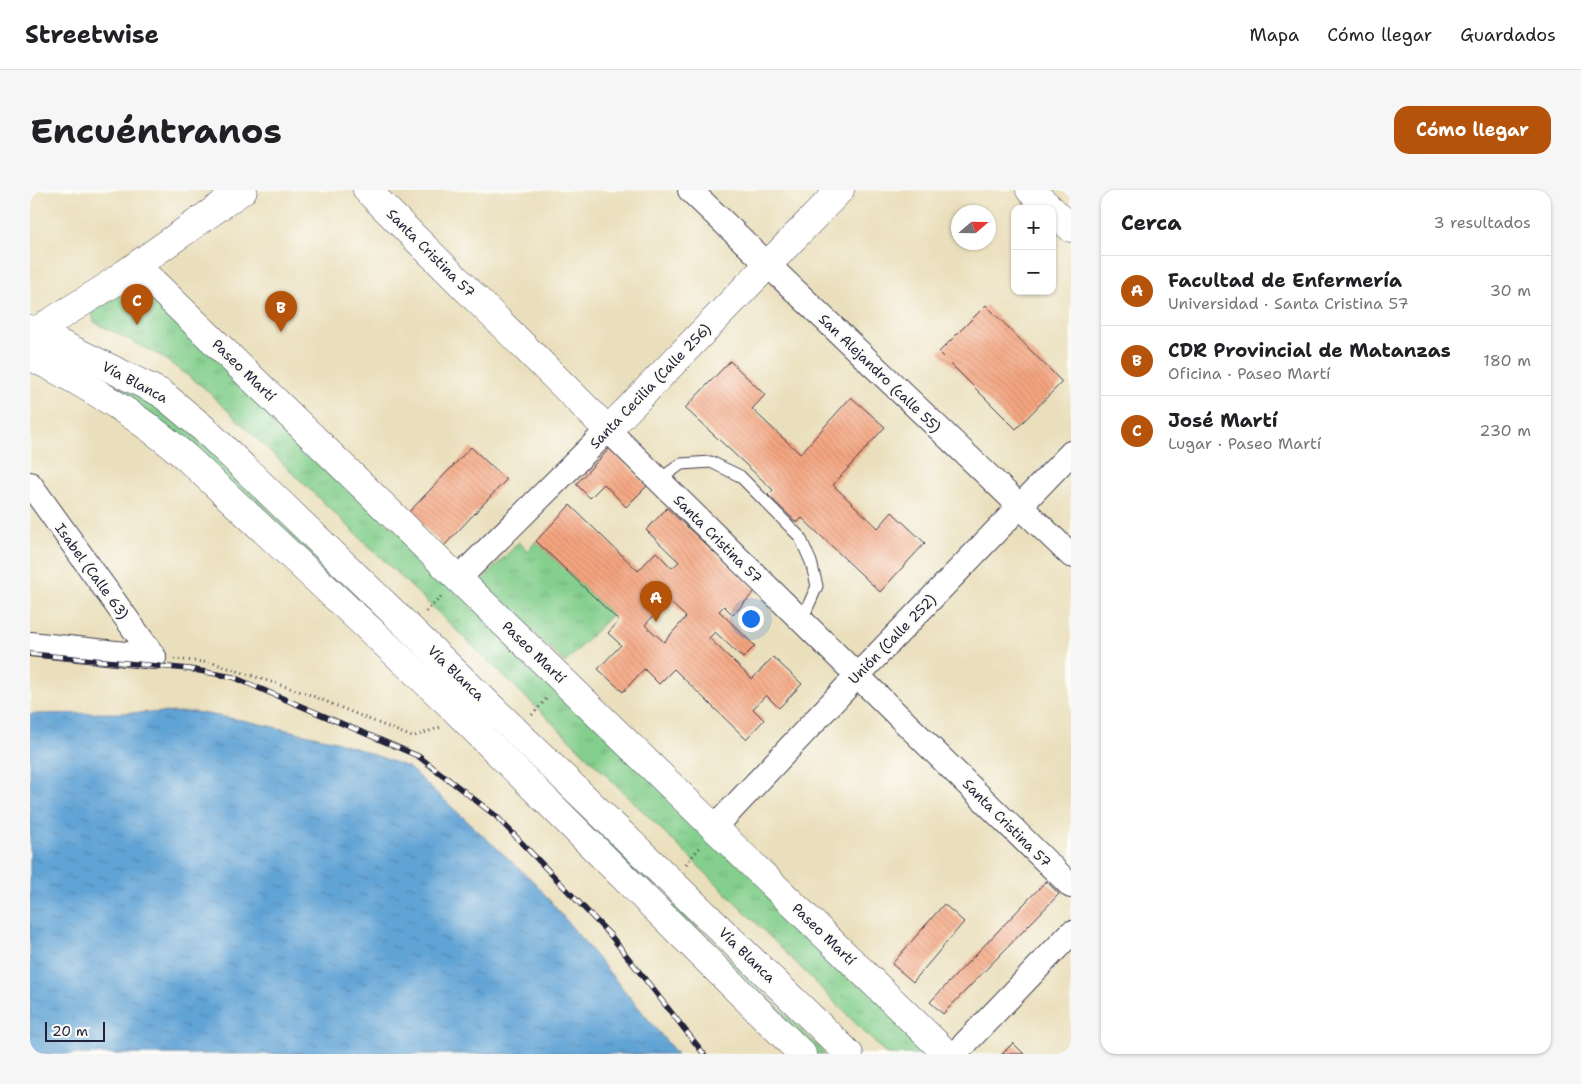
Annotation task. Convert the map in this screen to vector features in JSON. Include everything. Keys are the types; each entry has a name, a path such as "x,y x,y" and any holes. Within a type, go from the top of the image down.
{"main road":[{"path":"243,190 32,338 78,381 157,432 186,457 446,701 802,1054"},
{"name":"Santa Cristina 57","path":"367,190 608,430"},
{"name":"Santa Cecilia (Calle 256)","path":"608,430 840,190"},
{"path":"1030,190 1046,205"},
{"path":"1056,214 1071,228"},
{"name":"Paseo Martí","path":"110,284 123,277 133,276 142,277 156,284 947,1054"},
{"name":"Vía Blanca","path":"32,338 161,394 184,411 849,1054"}],"street":[{"name":"San Alejandro (calle 55)","path":"690,190 1071,555"},
{"name":"Santa Cristina 57","path":"608,430 802,622 858,674 1071,886"},
{"name":"Santa Cecilia (Calle 256)","path":"458,579 608,430"},
{"name":"Unión (Calle 252)","path":"715,827 858,674 1071,453"},
{"name":"Isabel (Calle 63)","path":"30,484 154,657"},
{"path":"30,644 154,657"},
{"path":"956,1054 1071,933"}],"lane":[{"path":"659,480 681,464 711,462 740,476 800,537 811,562 817,586 802,622"}],"path":[{"path":"410,628 458,579"},
{"path":"154,657 213,664 308,694 412,737 445,726"},
{"path":"518,732 563,680"},
{"path":"672,882 715,827"}],"green space":[{"path":"139,292 168,310 936,1054 886,1054 461,634 202,386 159,355 94,322 92,311 120,293"},
{"path":"91,372 160,406 207,444 826,1054 816,1054 530,769 104,387"},
{"path":"536,541 612,614 565,663 481,581 519,542 528,551"}],"water":[{"path":"195,712 247,721 336,741 408,767 536,884 677,1054 30,1054 30,714"}],"building":[{"path":"986,305 1062,382 1016,429 939,352"},
{"path":"730,361 765,395 752,409 800,454 851,397 885,427 833,485 878,528 892,512 925,543 880,592 802,518 797,523 768,495 773,490 685,408"},
{"path":"471,447 506,480 444,546 409,512"},
{"path":"610,448 647,486 626,507 604,484 590,498 576,484"},
{"path":"570,505 638,571 656,552 672,568 679,562 646,530 667,508 755,591 733,615 724,606 719,611 755,646 743,658 715,632 709,638 752,679 773,657 802,684 779,708 766,695 753,709 764,720 746,739 674,669 659,684 644,669 623,692 598,669 621,645 608,633 619,621 536,541","holes":["668,600 686,617 664,642 645,625"]},
{"path":"1046,881 1059,894 943,1014 930,1002"},
{"path":"944,904 964,922 913,982 892,964"},
{"path":"1013,1043 1024,1054 1002,1054"}],"railway":[{"path":"30,654 189,669 233,677 418,756 496,816 611,936 704,1054"}],"place":[{"name":"José Martí","path":"137,325"},
{"name":"CDR Provincial de Matanzas","path":"281,332"},
{"name":"Facultad de Enfermería","path":"656,622"}]}
